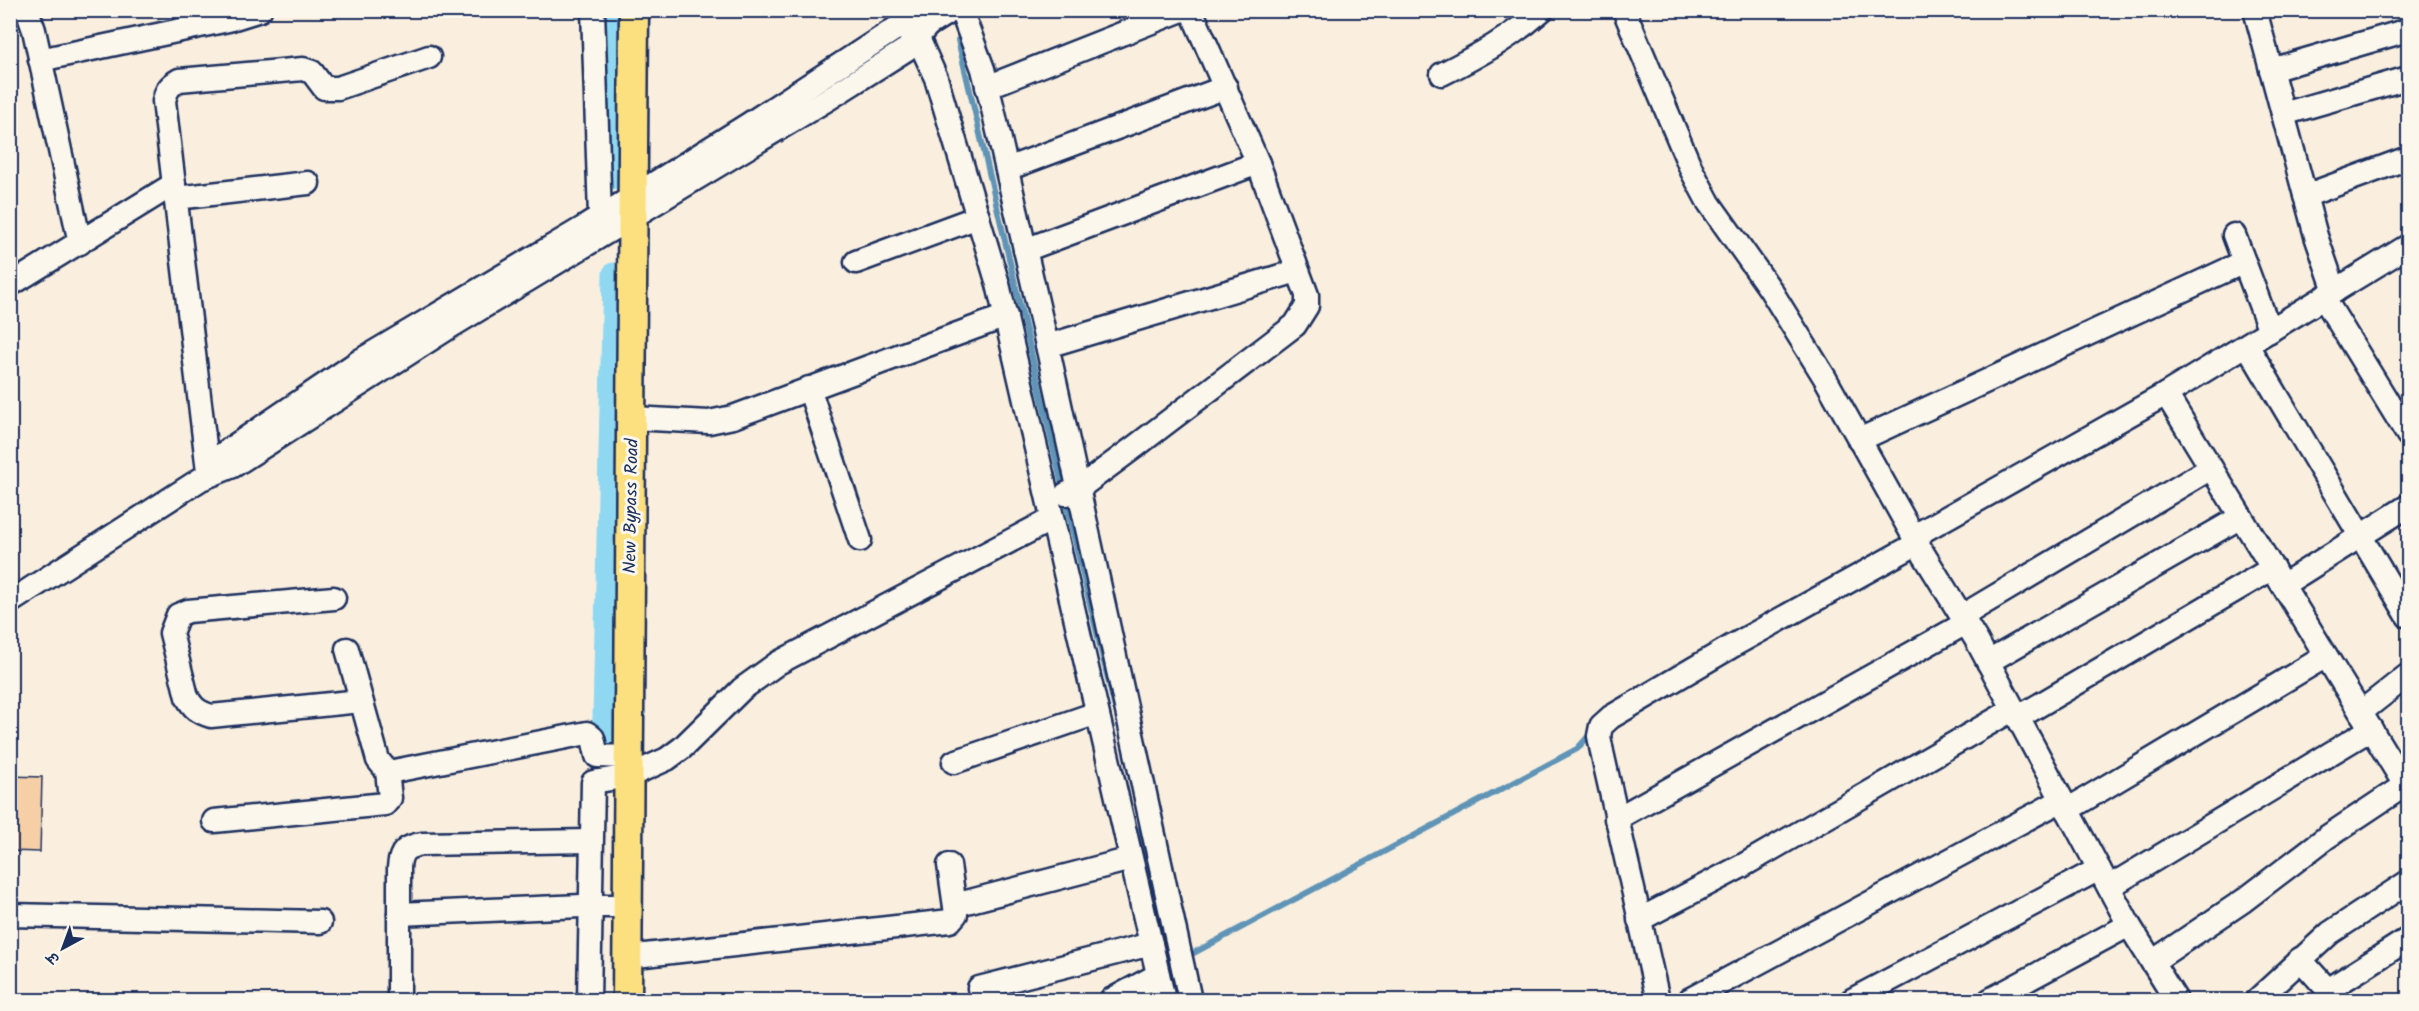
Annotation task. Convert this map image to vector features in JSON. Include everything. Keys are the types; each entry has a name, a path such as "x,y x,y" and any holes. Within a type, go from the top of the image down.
{"main road":[{"name":"New Bypass Road","path":"627,1000 627,957 606,906 632,418 634,10"}],"street":[{"path":"27,10 80,243"},
{"path":"40,60 228,20 260,10"},
{"path":"593,10 600,216"},
{"path":"10,602 205,475 232,466 634,206 828,99 907,49 925,24 952,10"},
{"path":"961,10 987,87 1047,346 1062,499 1096,714 1164,1000"},
{"path":"987,87 1182,10"},
{"path":"589,1000 606,906 591,841 593,782 613,768 655,765 682,748 742,689 778,663 1062,499 1295,325 1307,306 1307,295 1258,163 1191,10"},
{"path":"1442,74 1488,51 1519,30 1542,10"},
{"path":"1624,10 1653,82 1701,187 1727,230 1770,289 1964,619 2129,925 2176,1000"},
{"path":"2255,10 2329,295 2409,435"},
{"path":"925,24 936,78 1062,499 1190,1000"},
{"path":"2271,70 2409,30"},
{"path":"205,475 164,101 171,85 179,80 303,69 312,72 324,88 330,89 429,57"},
{"path":"2283,114 2409,78"},
{"path":"1006,169 1226,87"},
{"path":"2305,196 2409,158"},
{"path":"1025,250 1258,163"},
{"path":"10,285 80,243 175,191 308,183"},
{"path":"205,475 224,453 361,360 600,216 634,206"},
{"path":"855,262 978,217"},
{"path":"2234,235 2270,331"},
{"path":"1658,1000 1599,736 1604,722 2166,394 2408,248"},
{"path":"1859,440 2244,262"},
{"path":"1047,346 1297,271"},
{"path":"632,418 717,420 733,417 1006,316"},
{"path":"2247,345 2409,616"},
{"path":"809,388 860,540"},
{"path":"2152,962 2243,901 2327,837 2407,784 2166,394"},
{"path":"1616,819 1964,619 2211,468"},
{"path":"1639,920 1742,866 2016,713 2360,537 2409,506"},
{"path":"1988,662 2241,517"},
{"path":"334,598 188,611 178,615 171,633 187,697 200,713 211,716 361,701"},
{"path":"214,821 386,804 390,798 387,771 378,760 347,649"},
{"path":"1689,1000 2065,805 2326,656"},
{"path":"1852,1000 2104,878 2366,721 2409,675"},
{"path":"954,762 1096,714"},
{"path":"387,771 587,733 593,738 596,754 613,768"},
{"path":"399,1000 400,858 404,849 411,845 591,841"},
{"path":"955,905 1131,859"},
{"path":"627,957 950,921 956,914 949,865"},
{"path":"2257,1000 2300,959 2349,920 2409,882"},
{"path":"399,914 606,906"},
{"path":"10,915 320,922"},
{"path":"1990,1000 2129,925"},
{"path":"2300,959 2332,995 2409,939"},
{"path":"979,988 1150,944"},
{"path":"1111,1000 1158,975"}],"building":[{"path":"10,776 42,777 40,852 10,851"}],"waterway":[{"path":"610,10 612,179"},
{"path":"958,40 1063,489"},
{"path":"602,760 613,273"},
{"path":"1065,499 1115,708"},
{"path":"1188,956 1577,749 1593,731"},
{"path":"1141,829 1168,967 1178,1000"}]}
